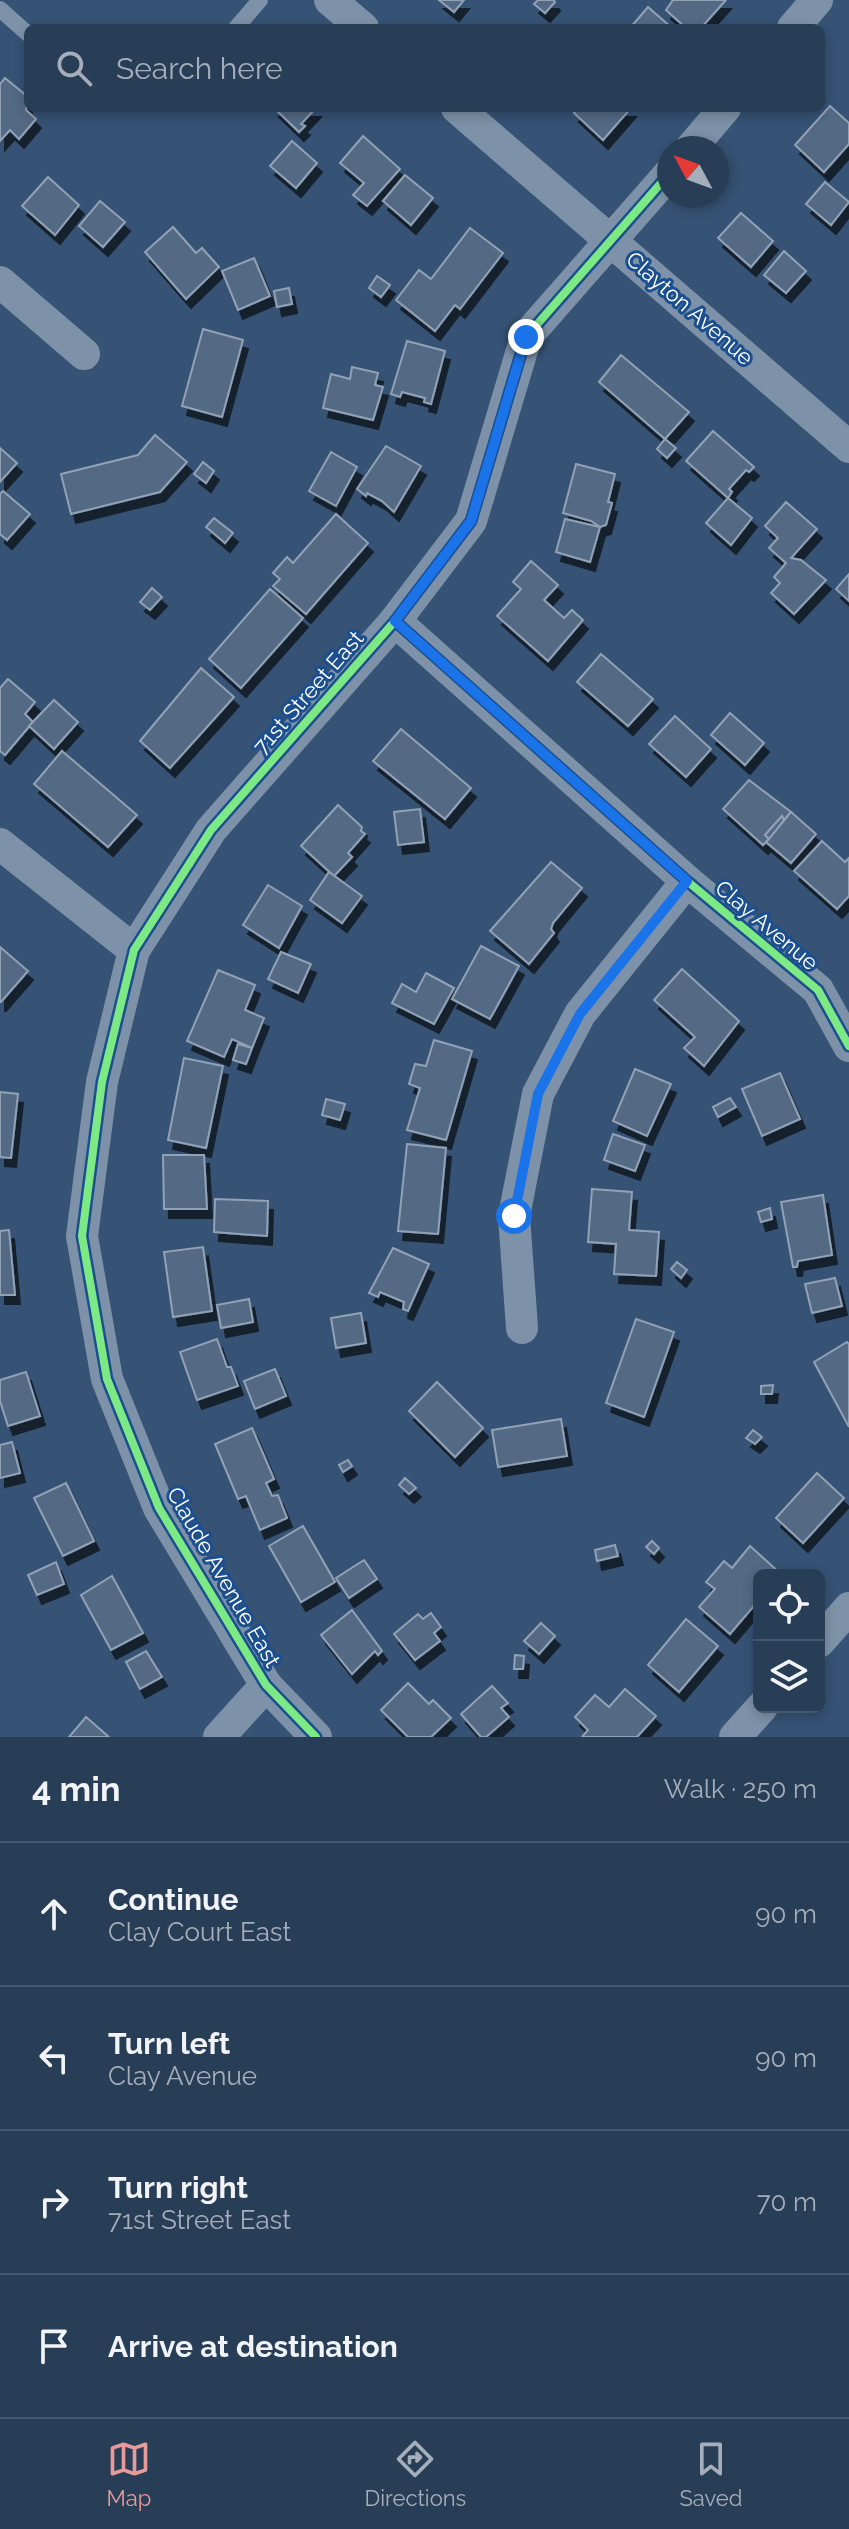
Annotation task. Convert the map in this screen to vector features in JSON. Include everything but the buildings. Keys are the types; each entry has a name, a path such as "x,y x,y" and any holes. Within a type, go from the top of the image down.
{"street":[{"path":"330,0 358,24"},
{"path":"796,24 817,0"},
{"name":"Clayton Avenue","path":"462,112 849,447"},
{"path":"701,136 722,112"},
{"name":"71st Street East","path":"134,950 211,830 395,621 471,521 526,337 657,188"},
{"path":"0,282 84,354"},
{"name":"Clay Avenue","path":"395,621 687,881 818,990 849,1046"},
{"path":"0,844 134,950"},
{"path":"522,1328 514,1216 538,1094 580,1014 687,881"},
{"name":"Claude Avenue East","path":"134,950 102,1082 82,1236 107,1379 159,1508 266,1685 316,1737"},
{"path":"820,1641 849,1608"},
{"path":"219,1737 266,1685"},
{"path":"735,1737 757,1713"}],"lane":[{"path":"239,24 260,0"},
{"path":"0,9 24,30"}],"cycle path":[{"path":"316,1737 266,1685 159,1508 107,1379 82,1236 102,1082 134,950 211,830 395,621 471,521 526,337 657,188"},
{"path":"395,621 687,881 818,990 849,1046"}],"route":[{"path":"514,1216 538,1094 580,1014 687,881 395,621 471,521 526,337"}]}
